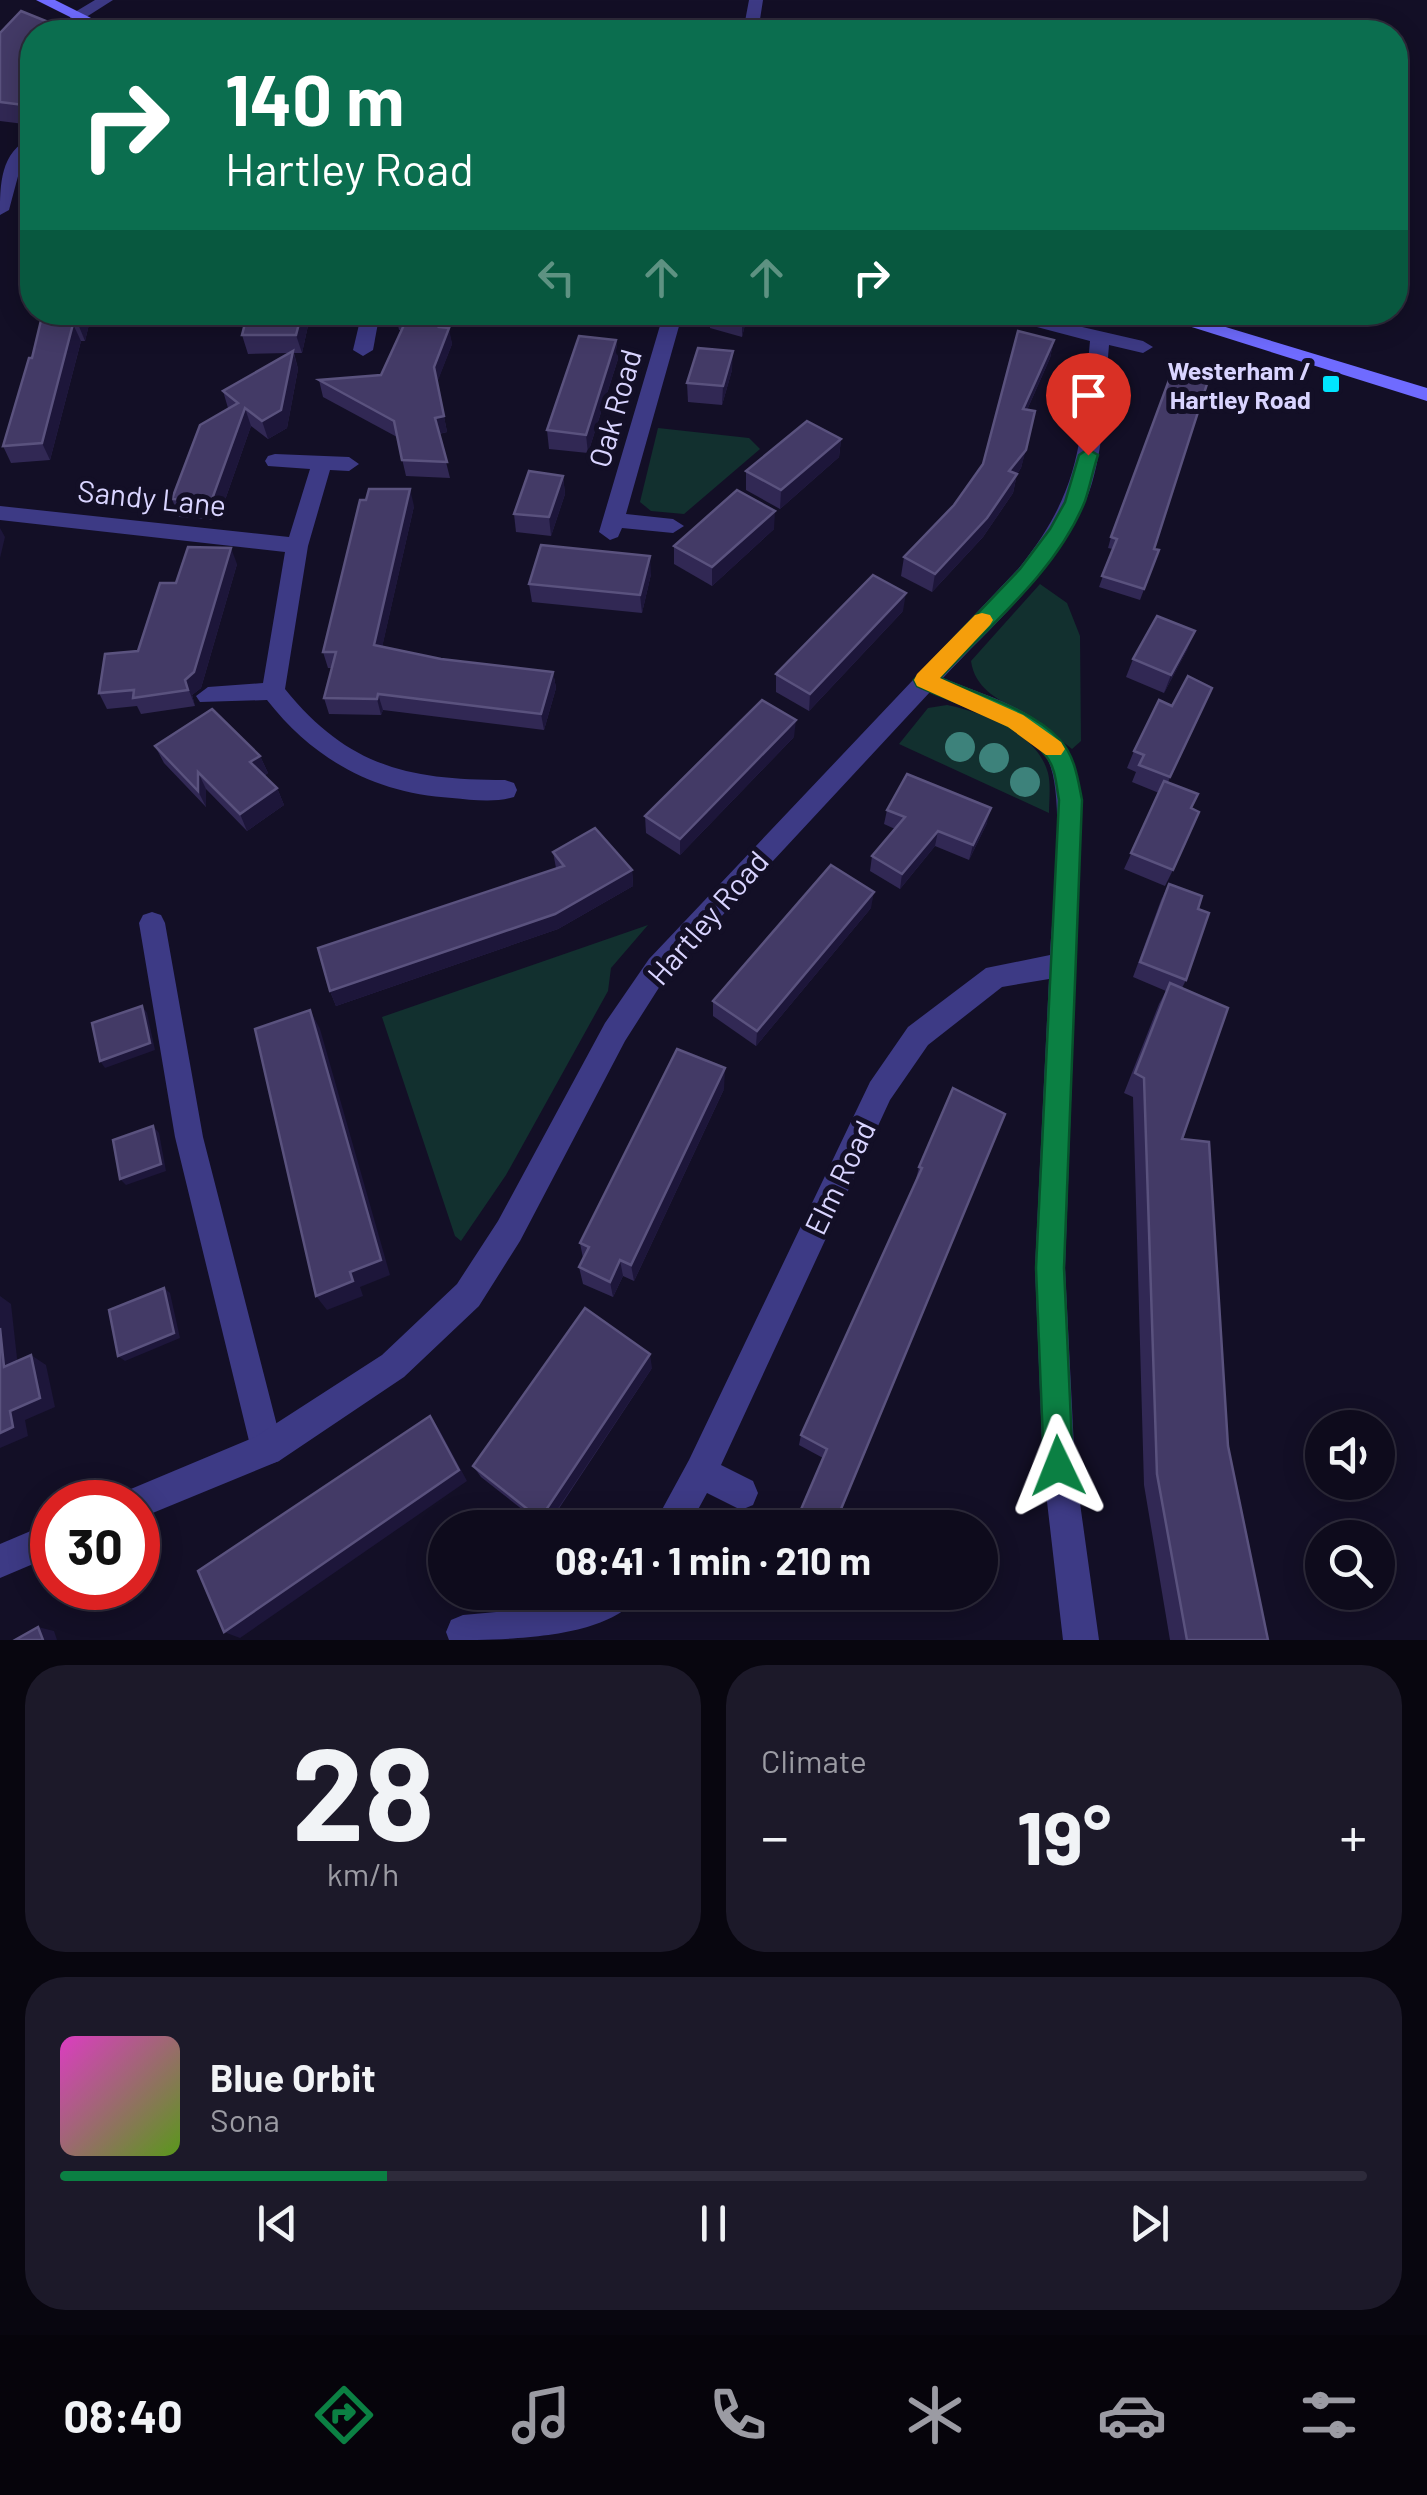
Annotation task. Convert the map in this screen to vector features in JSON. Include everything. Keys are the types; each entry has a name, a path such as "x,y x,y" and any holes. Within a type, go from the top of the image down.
{"street":[{"path":"44,0 80,20"},
{"path":"75,18 106,0"},
{"path":"0,210 13,164 20,156"},
{"path":"364,350 369,325"},
{"name":"Oak Road","path":"670,325 611,526 673,526"},
{"path":"1044,325 1143,347"},
{"path":"1199,325 1427,395"},
{"name":"Hartley Road","path":"160,1494 267,1449 392,1366 468,1295 509,1232 615,1032 658,966 1027,574 1058,533 1075,502 1088,455 1100,338"},
{"path":"275,461 348,464"},
{"path":"322,463 297,546 274,691 291,717 341,760 391,782 449,791 505,790"},
{"name":"Sandy Lane","path":"0,513 297,546"},
{"path":"924,680 1016,721 1052,746 1064,768 1070,800 1050,1268 1058,1466 1081,1640"},
{"path":"208,696 274,691"},
{"path":"152,923 189,1137 267,1449"},
{"name":"Elm Road","path":"679,1510 701,1472 880,1091 918,1036 996,976 1061,966"},
{"path":"701,1472 742,1493"},
{"path":"0,1561 30,1548"},
{"path":"463,1632 577,1620 598,1610"}],"green space":[{"path":"658,428 749,438 760,449 684,514 651,511 640,502"},
{"path":"1040,584 1067,603 1080,636 1081,741 1072,749 1041,723 988,692 974,673 971,661"},
{"path":"947,705 992,719 1033,747 1048,773 1049,813 899,744 928,708"},
{"path":"648,925 611,968 608,991 506,1175 461,1241 455,1236 382,1017"}],"building":[{"path":"21,11 43,20 20,20 20,104 0,102 0,33"},
{"path":"40,325 73,325 42,443 3,446 29,358"},
{"path":"245,325 299,325 296,335 242,335"},
{"path":"404,325 449,328 434,367 444,416 435,418 447,462 402,460 394,421 319,380 381,375"},
{"path":"1018,331 1054,340 1023,409 1035,411 1026,450 1009,471 1017,474 987,518 935,574 904,557 954,505 983,464"},
{"path":"579,336 616,340 586,435 547,430"},
{"path":"698,348 733,351 723,386 687,383"},
{"path":"293,351 281,410 262,421 245,408 211,502 172,499 200,425 238,403 223,391"},
{"path":"1172,372 1208,381 1144,589 1102,576 1117,539 1111,537"},
{"path":"807,421 841,439 781,490 746,471"},
{"path":"529,471 563,476 549,517 514,514"},
{"path":"369,489 410,489 374,645 441,659 553,672 541,714 378,694 377,699 324,698 336,652 323,652 360,500 366,500"},
{"path":"737,490 775,511 712,567 674,546"},
{"path":"541,545 650,556 640,595 529,584"},
{"path":"188,547 231,548 194,672 185,680 188,690 133,698 134,690 99,693 105,654 138,651 160,583 176,583"},
{"path":"873,575 906,593 810,694 776,674"},
{"path":"1157,616 1195,631 1171,675 1133,659"},
{"path":"1188,676 1212,688 1170,777 1139,765 1144,755 1134,751 1159,700 1172,706"},
{"path":"762,700 796,720 680,839 645,816"},
{"path":"212,709 260,756 250,762 277,788 240,814 198,772 198,791 155,746"},
{"path":"907,774 991,808 973,845 938,831 902,874 872,856 905,817 887,810"},
{"path":"1164,781 1198,794 1191,808 1199,812 1173,870 1131,853"},
{"path":"595,828 632,870 555,914 330,991 318,948 564,866 553,852"},
{"path":"831,865 874,892 757,1031 713,1001"},
{"path":"1169,884 1202,896 1198,909 1209,913 1186,980 1140,962"},
{"path":"1170,983 1228,1008 1182,1139 1209,1142 1228,1446 1268,1640 1187,1640 1157,1474 1144,1078 1135,1073"},
{"path":"142,1006 150,1043 100,1061 92,1023"},
{"path":"310,1010 381,1260 350,1272 353,1281 316,1296 255,1029"},
{"path":"677,1049 725,1068 631,1265 620,1260 610,1282 579,1267 589,1247 580,1243"},
{"path":"953,1088 1005,1114 841,1510 801,1510 827,1449 801,1435 922,1168 919,1167"},
{"path":"153,1126 161,1164 120,1179 113,1140"},
{"path":"164,1288 174,1333 118,1356 109,1310"},
{"path":"585,1308 650,1354 546,1510 529,1510 473,1466"},
{"path":"0,1328 4,1367 31,1355 40,1398 10,1411 13,1427 0,1433"},
{"path":"430,1416 459,1470 224,1632 198,1571"},
{"path":"38,1627 43,1640 15,1640"}],"slow traffic":[{"path":"982,620 924,680 1016,721 1054,749"}],"place":[{"name":"Westerham / Hartley Road","path":"1331,384"}],"route":[{"path":"1058,1466 1050,1268 1070,800 1064,768 1052,746 1016,721 924,680 1027,574 1058,533 1075,502 1088,455"}]}
